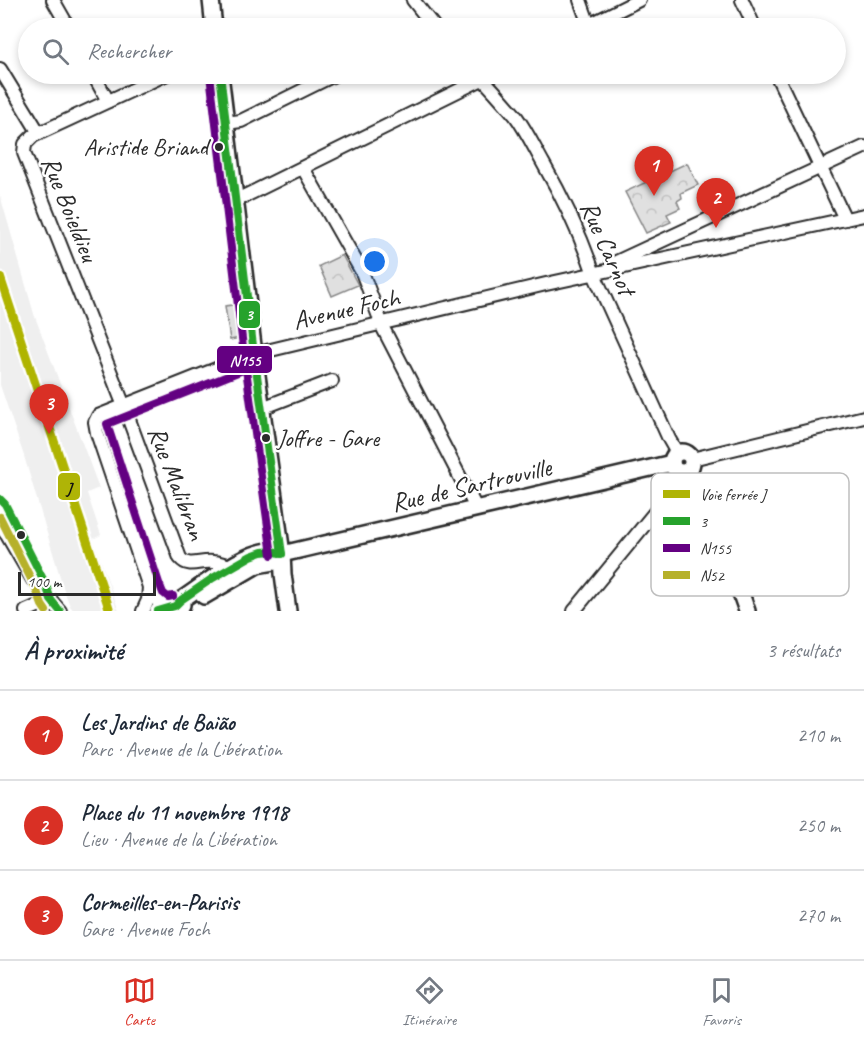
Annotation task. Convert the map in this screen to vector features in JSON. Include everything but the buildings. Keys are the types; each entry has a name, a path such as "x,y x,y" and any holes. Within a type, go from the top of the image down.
{"main road":[{"path":"211,0 213,18"},
{"path":"221,84 288,611"},
{"path":"682,463 687,473"},
{"name":"Rue de Sartrouville","path":"282,554 476,508 682,463"},
{"path":"166,608 246,558 272,551 282,554"},
{"path":"166,608 197,601 256,565 274,562 282,554"},
{"path":"742,596 747,611"}],"street":[{"path":"53,0 63,18"},
{"path":"413,0 424,18"},
{"path":"580,0 584,18"},
{"path":"604,18 639,0"},
{"path":"742,0 750,18"},
{"path":"0,69 39,133"},
{"path":"99,84 108,101"},
{"name":"Rue Boieldieu","path":"124,406 25,160 24,148 33,136 145,84"},
{"path":"226,123 241,121 316,84"},
{"path":"236,198 245,196 303,168 466,84"},
{"name":"Rue Carnot","path":"491,84 530,139 560,194 669,440 682,463"},
{"path":"782,84 845,219"},
{"path":"594,274 864,147"},
{"path":"303,168 362,272 384,330 476,508"},
{"path":"594,274 864,215"},
{"name":"Avenue Foch","path":"149,587 98,433 95,422 98,416 254,354 594,274"},
{"path":"262,408 332,381"},
{"name":"Rue Malibran","path":"124,406 180,558 190,564 213,562 232,566"},
{"path":"680,473 682,463 864,417"},
{"path":"574,611 651,517"},
{"path":"0,526 33,580 60,611"},
{"path":"149,587 155,600 166,608"},
{"path":"143,611 148,600 149,587"},
{"path":"26,611 51,600"}],"shaded area":[{"path":"0,195 34,314 99,488 87,493 101,535 93,539 119,611 74,611 70,606 0,385"}],"green space":[{"path":"687,163 698,185 681,193 682,198 677,201 680,208 667,214 671,222 646,233 625,192"},
{"path":"342,255 358,285 332,296 319,266"},
{"path":"240,304 245,337 230,340 225,306"}],"rail line":[{"name":"J","path":"0,277 110,611"}],"transit line":[{"name":"N155","path":"211,84 244,355 272,555"},
{"name":"3","path":"221,84 254,354 282,554"},
{"name":"N155","path":"173,596 168,597 163,593 159,583 107,424 258,364"},
{"name":"3","path":"0,499 5,504 46,585 51,600 60,611"},
{"name":"N52","path":"0,517 46,611"},
{"name":"3","path":"158,611 175,606 213,578 251,556 273,551 282,554"}],"place":[{"name":"Aristide Briand","path":"219,147"},
{"name":"Les Jardins de Baião","path":"654,196"},
{"name":"Place du 11 novembre 1918","path":"716,228"},
{"name":"Cormeilles-en-Parisis","path":"49,434"},
{"name":"Joffre - Gare","path":"266,438"}]}
